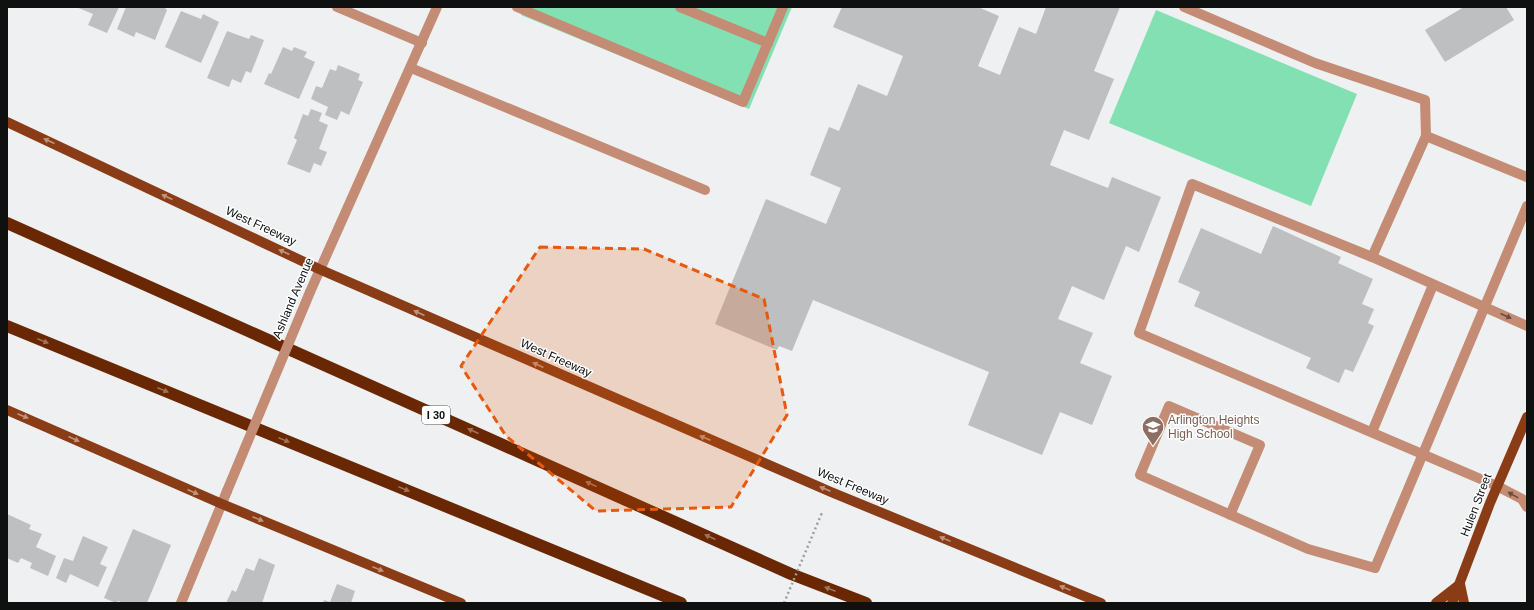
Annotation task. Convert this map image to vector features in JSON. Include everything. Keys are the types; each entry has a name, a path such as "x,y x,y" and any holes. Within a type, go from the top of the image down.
{"highway":[{"name":"I 30","path":"7,223 791,574 866,603"},
{"path":"7,326 681,603"}],"main road":[{"name":"West Freeway","path":"7,122 319,269 831,492 1101,603"},
{"path":"7,410 222,504 461,603"},
{"name":"Hulen Street","path":"1452,603 1497,486 1527,417"},
{"path":"1436,603 1460,584 1464,603"}],"street":[{"path":"337,7 422,43"},
{"name":"Ashland Avenue","path":"181,603 319,269 411,68 437,7"},
{"path":"518,7 743,102 783,7"},
{"path":"680,7 768,43"},
{"path":"1184,7 1315,62 1425,100 1426,136 1372,257"},
{"path":"411,68 705,190"},
{"path":"1426,136 1527,177"},
{"path":"1527,326 1372,257 1192,184 1139,333 1497,486 1522,499 1527,507"},
{"path":"1230,515 1260,445 1168,406 1140,476 1308,549 1375,568 1424,455 1527,206"},
{"path":"1372,432 1433,284"}],"path":[{"path":"784,603 822,513"}],"highlighted area":[{"path":"540,247 644,249 764,299 787,415 731,507 596,511 506,436 461,366"}],"green space":[{"path":"525,7 792,7 749,109 521,15"},
{"path":"1156,10 1357,94 1311,206 1109,123"}],"building":[{"path":"76,7 119,7 107,33 88,25 93,14"},
{"path":"126,7 164,7 167,10 155,40 136,32 134,37 117,29"},
{"path":"842,7 978,7 999,16 978,66 1000,75 1019,27 1036,34 1046,7 1120,7 1094,71 1114,79 1089,140 1064,130 1050,165 1108,188 1112,177 1161,197 1139,252 1126,246 1104,300 1072,286 1058,319 1093,333 1080,363 1112,376 1092,425 1060,412 1042,455 968,425 989,372 813,300 792,351 779,346 777,350 715,324 766,199 826,224 841,188 810,175 829,127 839,131 858,84 887,96 903,56 833,27"},
{"path":"1464,7 1506,7 1514,20 1445,62 1425,30"},
{"path":"181,11 201,19 203,14 219,22 201,63 165,47"},
{"path":"227,31 249,39 251,35 264,40 251,73 246,71 241,83 232,79 229,87 207,78"},
{"path":"283,47 292,51 294,47 307,52 304,57 315,62 299,99 264,84 269,73 271,74"},
{"path":"338,65 360,74 358,80 363,82 349,115 341,111 337,120 325,115 328,107 311,99 316,86 322,88 330,69 336,71"},
{"path":"311,109 322,113 319,121 328,125 319,149 327,152 321,166 314,163 310,173 287,164 297,140 294,138 303,114 308,116"},
{"path":"1273,226 1341,257 1338,263 1373,279 1362,304 1374,309 1368,323 1374,326 1353,372 1345,369 1339,383 1306,368 1311,358 1194,306 1200,292 1178,282 1201,228 1261,254"},
{"path":"7,514 31,525 29,529 42,534 36,547 56,556 48,576 30,568 32,563 21,558 18,563 7,558"},
{"path":"133,529 171,545 147,603 124,603 118,601 116,603 104,598"},
{"path":"83,536 108,547 100,564 107,567 98,587 70,574 66,583 56,578 64,558 73,561"},
{"path":"259,558 275,565 262,603 226,603 232,590 236,592 246,568 254,571"},
{"path":"337,584 355,591 351,603 323,603 324,600 330,602"}],"place":[{"name":"Arlington Heights High School","path":"1153,446"}]}
